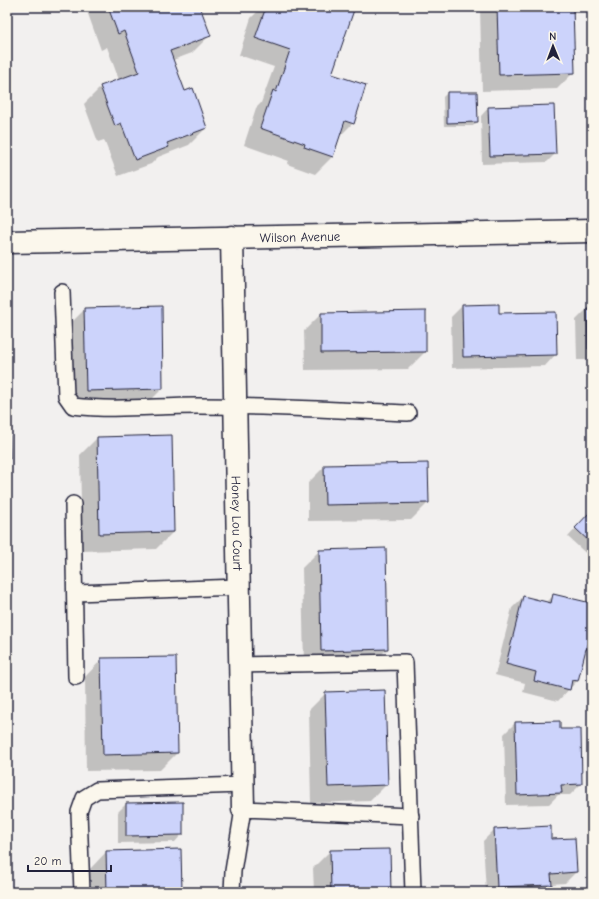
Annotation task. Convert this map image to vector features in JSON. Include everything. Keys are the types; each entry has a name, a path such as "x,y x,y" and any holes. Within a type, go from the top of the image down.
{"street":[{"name":"Wilson Avenue","path":"7,242 592,231"},
{"name":"Honey Lou Court","path":"232,237 243,809"}],"lane":[{"path":"62,292 66,396 73,406 96,409 236,406 408,413"},
{"path":"73,504 76,593 76,677"},
{"path":"76,593 238,586"},
{"path":"240,665 405,662 413,892"},
{"path":"82,892 79,812 84,798 97,790 242,785"},
{"path":"232,892 233,871 243,809 411,816"}],"building":[{"path":"108,7 200,7 211,36 170,51 185,91 193,88 207,128 167,143 169,147 135,160 121,123 115,126 100,86 139,72 124,31 118,34"},
{"path":"266,7 355,7 332,74 366,85 354,124 345,121 333,157 304,147 305,144 260,128 273,90 276,92 290,50 255,38"},
{"path":"497,7 573,7 575,73 499,75"},
{"path":"447,92 477,92 478,122 447,123"},
{"path":"554,105 556,154 490,156 488,107"},
{"path":"499,304 499,313 556,312 557,355 463,357 462,305"},
{"path":"162,306 163,389 86,391 84,308"},
{"path":"587,308 592,308 592,349 588,349"},
{"path":"426,311 426,352 321,353 321,313"},
{"path":"7,337 9,386 7,386"},
{"path":"7,413 9,413 10,459 8,459 8,489 7,489"},
{"path":"172,435 174,532 99,534 97,437"},
{"path":"428,463 429,503 325,505 324,465"},
{"path":"592,510 592,544 575,528"},
{"path":"386,548 388,649 321,651 319,550"},
{"path":"553,594 591,603 589,611 592,612 592,630 578,681 572,680 570,690 534,681 536,672 506,664 523,596 551,603"},
{"path":"176,657 178,753 103,755 101,658"},
{"path":"385,690 388,785 328,787 325,692"},
{"path":"7,710 11,711 7,735"},
{"path":"560,721 560,729 581,729 582,784 561,785 562,793 517,795 515,722"},
{"path":"183,802 183,835 126,836 126,803"},
{"path":"551,826 551,839 575,838 577,872 551,874 552,885 497,887 494,829"},
{"path":"181,849 182,892 107,892 106,851"},
{"path":"390,849 391,892 331,892 330,850"}]}
